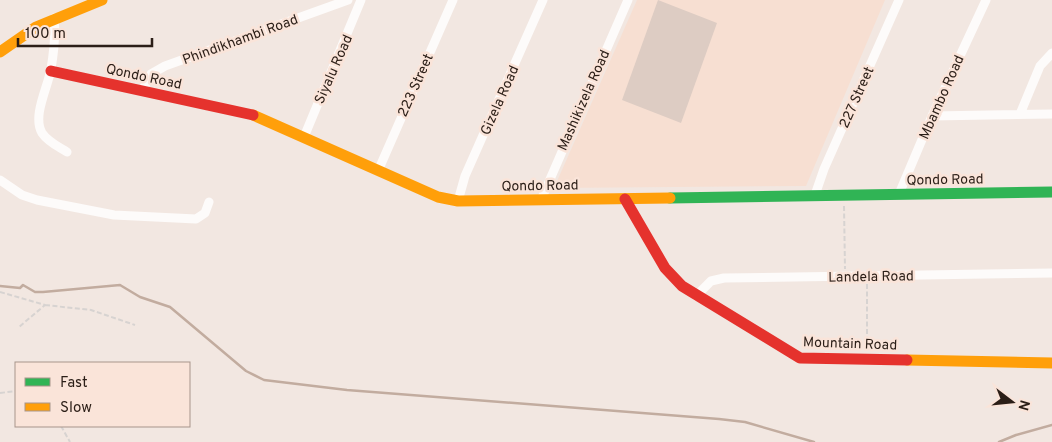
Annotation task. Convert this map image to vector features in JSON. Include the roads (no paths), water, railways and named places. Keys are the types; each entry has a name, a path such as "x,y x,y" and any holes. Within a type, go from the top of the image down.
{"street":[{"path":"0,52 27,32 54,18 102,0"},
{"name":"Phindikhambi Road","path":"142,91 151,74 165,66 348,0"},
{"name":"Siyalu Road","path":"304,137 361,0"},
{"name":"223 Street","path":"378,171 453,0"},
{"name":"Gizela Road","path":"458,201 465,176 543,0"},
{"name":"Mashikizela Road","path":"541,200 628,0"},
{"name":"227 Street","path":"815,195 824,169 899,0"},
{"name":"Mbambo Road","path":"899,194 932,116 986,0"},
{"path":"54,18 55,37 51,71 41,107 40,127 43,135 67,152"},
{"path":"1020,114 1036,72 1046,57 1052,53"},
{"name":"Qondo Road","path":"51,71 254,115 438,197 458,201 1052,192"},
{"path":"932,116 1052,114"},
{"path":"0,180 29,198 114,214 196,219 204,213 209,202"},
{"name":"Mountain Road","path":"625,199 665,268 682,286 800,358 1052,363"},
{"name":"Landela Road","path":"696,296 711,281 724,278 1052,273"}],"waterway":[{"path":"0,286 20,288 23,285 35,292 43,292 120,285 140,297 170,307 246,371 264,380 347,390 719,419 745,422 814,442"},
{"path":"999,442 1052,425"}]}
